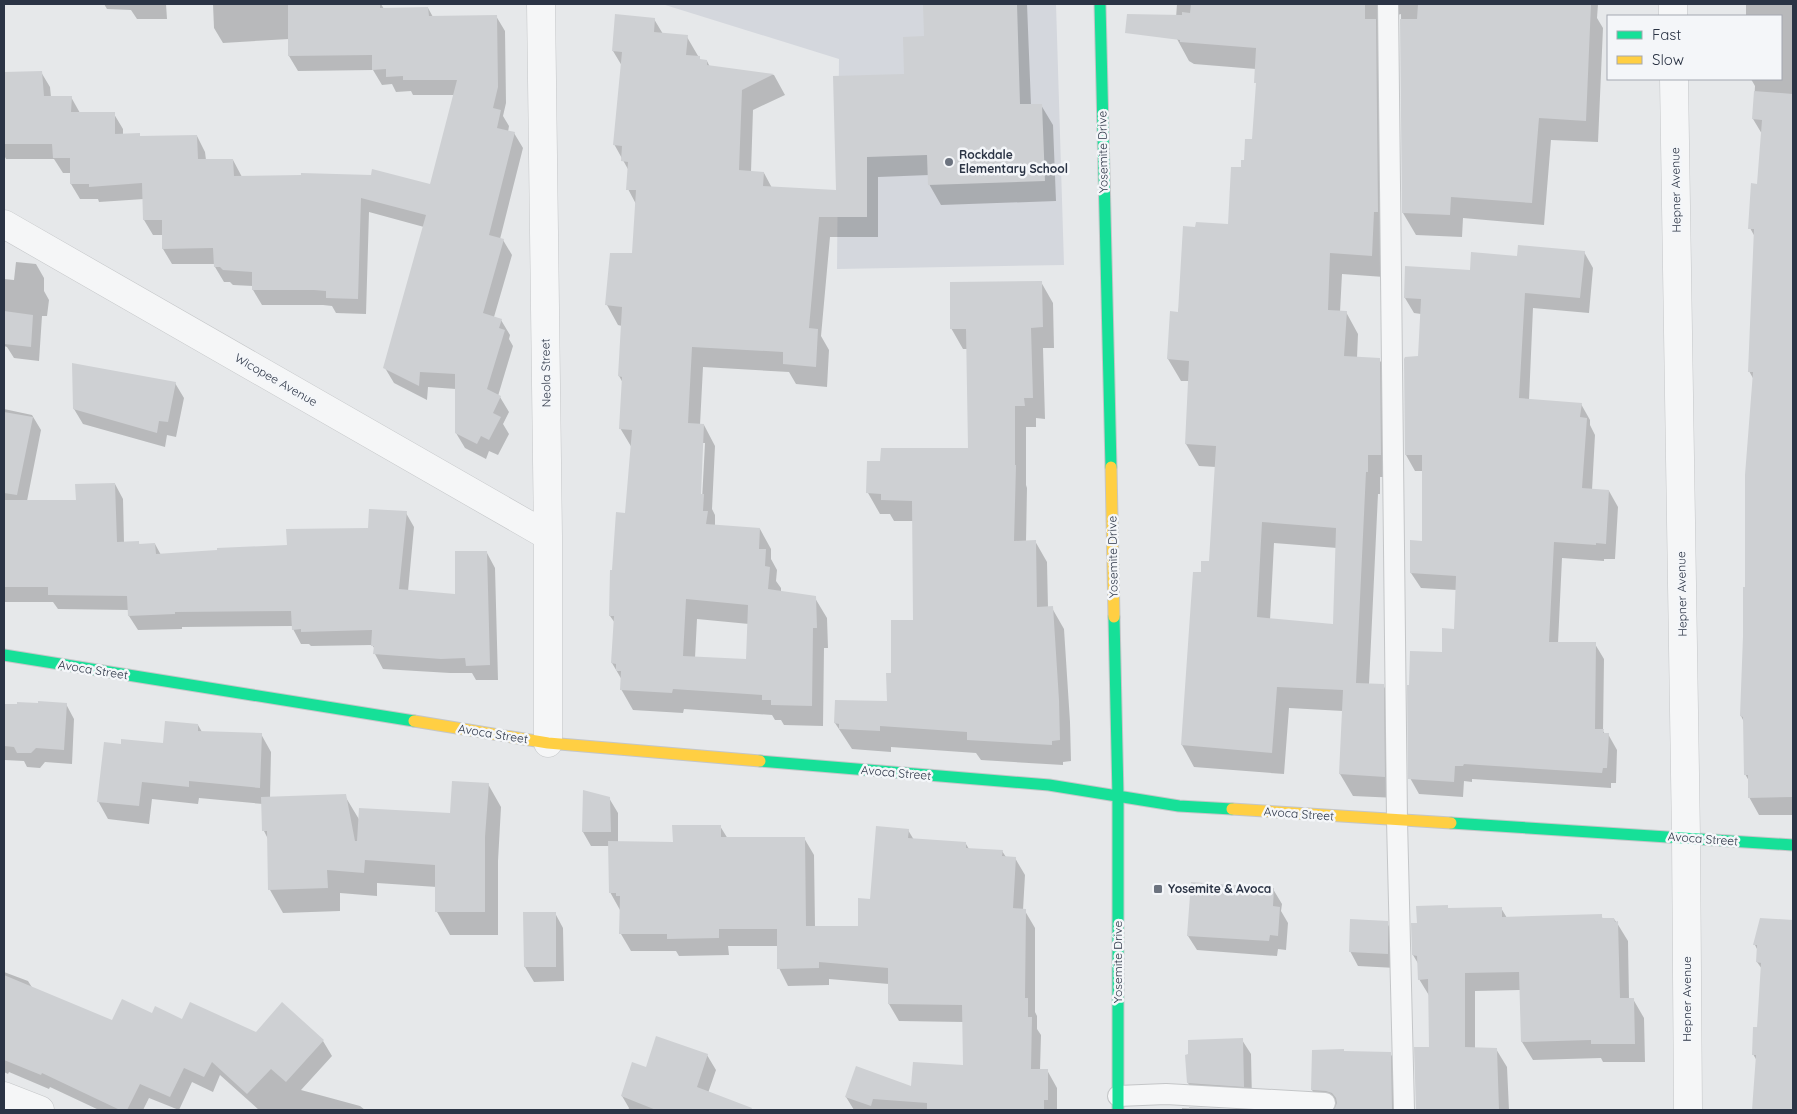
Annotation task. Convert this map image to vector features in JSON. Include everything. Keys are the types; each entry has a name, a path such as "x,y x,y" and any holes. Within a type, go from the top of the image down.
{"street":[{"name":"Neola Street","path":"541,4 548,536 548,743"},
{"name":"Yosemite Drive","path":"1100,4 1118,796 1118,1103"},
{"name":"Hepner Avenue","path":"1674,80 1686,837 1688,1110"},
{"name":"Wicopee Avenue","path":"4,224 548,536"},
{"name":"Avoca Street","path":"4,655 548,743 1048,785 1179,806 1793,845"},
{"path":"4,1096 40,1110"}],"lane":[{"path":"1388,4 1397,820 1404,1110"},
{"path":"1118,1103 1166,1094 1326,1102"}],"shaded area":[{"name":"Rockdale Elementary School","path":"662,4 1056,4 1064,265 837,269 839,59"}],"building":[{"path":"288,4 380,4 380,8 428,7 429,16 497,15 498,87 493,108 501,110 497,128 515,132 489,235 504,239 483,313 502,319 499,328 505,330 487,389 501,396 493,413 501,417 489,440 481,436 477,444 455,433 455,374 420,372 419,386 383,368 426,215 361,198 358,299 326,298 326,291 252,290 252,272 223,270 220,267 214,267 213,248 162,249 162,220 143,220 142,183 89,187 89,184 70,184 70,158 53,158 52,144 4,144 4,72 42,71 44,96 72,96 71,112 115,112 115,134 140,133 140,136 197,135 198,159 233,159 234,176 301,175 301,173 371,175 372,169 430,184 457,80 403,80 403,76 386,77 386,69 372,70 372,55 288,56"},
{"path":"923,4 1017,4 1020,104 1042,104 1045,181 928,185 927,155 867,157 867,217 819,217 809,328 818,329 816,367 783,364 783,352 692,347 688,423 704,424 701,494 704,494 703,511 708,511 706,524 760,528 759,549 766,549 765,566 770,567 768,589 816,596 817,628 813,628 812,706 771,705 771,700 762,700 762,695 673,689 672,693 620,690 621,671 616,671 616,664 611,663 614,616 609,616 610,570 612,570 616,512 625,513 632,430 619,429 622,377 618,376 622,307 605,305 610,253 632,253 636,190 626,190 628,162 621,161 622,146 613,145 622,52 612,51 615,14 655,18 654,32 688,35 686,55 700,56 700,59 707,60 707,65 774,74 742,90 739,170 764,172 763,186 836,190 833,76 904,74 903,37 924,36","holes":["686,599 748,605 746,659 683,656"]},
{"path":"1191,4 1365,4 1365,19 1376,19 1378,212 1374,212 1372,256 1330,253 1328,310 1347,311 1344,356 1380,358 1381,455 1368,455 1368,472 1366,472 1356,683 1384,684 1385,777 1339,774 1343,690 1277,687 1272,753 1181,745 1193,572 1201,572 1201,561 1209,561 1216,446 1185,444 1189,361 1167,359 1170,311 1178,312 1183,226 1195,227 1196,222 1228,224 1231,167 1241,167 1241,160 1244,160 1245,139 1252,139 1256,83 1254,83 1256,48 1180,42 1180,40 1125,33 1127,14 1182,15 1182,12 1190,13","holes":["1262,522 1336,528 1333,624 1257,617"]},
{"path":"1418,4 1591,4 1586,121 1539,118 1532,203 1451,197 1450,215 1402,213 1400,19 1417,19"},
{"path":"1754,91 1793,94 1793,797 1748,798 1748,775 1744,775 1743,717 1740,716 1743,587 1745,587 1745,475 1753,372 1748,372 1754,229 1748,229 1751,183 1757,184 1762,120 1752,119"},
{"path":"1518,245 1585,251 1580,298 1525,293 1519,398 1582,403 1580,417 1587,418 1582,488 1609,490 1606,544 1554,542 1549,642 1596,642 1595,729 1604,729 1603,733 1609,733 1607,768 1603,768 1602,773 1464,764 1463,766 1455,766 1454,782 1408,779 1407,685 1409,685 1410,651 1442,652 1442,628 1454,629 1456,576 1410,573 1410,540 1422,541 1422,455 1405,455 1404,359 1405,357 1418,356 1421,299 1404,298 1405,266 1470,270 1471,252 1517,256"},
{"path":"1042,281 1043,327 1031,328 1033,398 1024,398 1025,406 1015,406 1014,541 1036,540 1037,607 1053,606 1060,740 1052,741 1052,745 967,740 967,732 880,726 880,731 839,729 839,724 834,723 835,700 887,701 886,673 891,673 891,620 913,620 912,501 881,500 881,494 866,493 867,461 880,461 881,448 968,448 966,329 950,329 950,282"},
{"path":"4,311 33,315 31,347 4,344"},
{"path":"72,363 176,382 168,422 159,421 157,433 73,409"},
{"path":"4,412 33,417 17,495 4,493"},
{"path":"115,483 117,542 139,541 139,544 155,543 156,554 217,550 217,548 287,545 286,529 368,528 369,509 407,511 399,589 455,594 455,551 487,551 490,665 466,666 465,658 441,659 373,654 374,646 371,646 372,630 301,632 301,629 292,630 291,611 175,612 175,614 128,616 127,596 48,595 48,587 4,587 4,500 76,500 75,484"},
{"path":"38,701 67,703 64,750 36,748 31,753 17,753 14,747 4,746 4,704 17,704 17,702 38,703"},
{"path":"165,721 198,724 198,731 262,733 260,788 189,781 189,787 142,782 139,806 97,802 104,742 121,744 121,739 163,743"},
{"path":"452,781 489,783 485,837 485,912 435,912 435,865 365,860 364,873 327,870 328,888 268,890 267,831 262,831 261,797 346,794 355,841 357,841 359,808 450,813"},
{"path":"583,790 610,797 611,832 582,832"},
{"path":"672,825 721,825 721,837 805,837 806,926 858,926 858,898 870,899 876,826 909,829 908,838 966,842 966,848 1003,850 1002,856 1016,857 1013,908 1026,909 1025,998 1028,998 1028,1017 1032,1017 1031,1069 1048,1069 1048,1100 1044,1100 1044,1110 927,1110 927,1103 873,1099 871,1106 845,1097 856,1066 911,1086 913,1062 963,1065 962,1005 888,1004 888,968 819,962 819,968 777,969 777,929 719,929 719,938 667,939 667,934 619,934 620,896 616,896 616,893 609,893 608,841 673,842"},
{"path":"1191,882 1274,888 1273,906 1280,907 1278,936 1270,935 1269,941 1187,936"},
{"path":"1448,905 1448,908 1502,907 1502,917 1602,914 1602,918 1614,918 1615,922 1618,921 1620,998 1634,998 1635,1044 1591,1044 1591,1040 1521,1042 1519,972 1465,973 1465,1047 1497,1048 1499,1110 1416,1110 1414,1047 1429,1047 1428,979 1418,980 1417,956 1412,955 1411,923 1417,923 1416,906"},
{"path":"523,912 556,912 556,967 524,967"},
{"path":"1760,918 1793,920 1793,1110 1752,1110 1756,1055 1752,1055 1753,1027 1757,1027 1761,963 1756,962 1757,945 1753,945"},
{"path":"1350,919 1388,921 1388,954 1349,952"},
{"path":"4,975 112,1020 122,999 152,1013 155,1006 182,1019 190,1002 256,1032 282,1002 324,1040 286,1082 271,1069 247,1094 212,1062 204,1077 184,1068 170,1097 140,1084 127,1110 120,1110 42,1073 41,1075 4,1060"},
{"path":"656,1036 708,1054 697,1087 752,1108 751,1110 656,1110 621,1096 632,1062 646,1067"},
{"path":"1243,1038 1244,1087 1187,1083 1185,1055 1188,1054 1188,1040"},
{"path":"1344,1049 1344,1051 1391,1052 1392,1110 1334,1110 1337,1103 1332,1093 1311,1090 1312,1050"},
{"path":"1189,1107 1243,1110 1189,1110"}],"traffic: fast":[{"path":"1100,4 1111,467"},
{"path":"1114,617 1118,796 1118,1110"},
{"path":"4,655 414,721"},
{"path":"760,761 1049,785 1179,806 1232,809"},
{"path":"1451,823 1793,845"}],"traffic: slow":[{"path":"1111,467 1114,617"},
{"path":"414,721 548,743 760,761"},
{"path":"1232,809 1451,823"}],"place":[{"name":"Rockdale Elementary School","path":"949,162"},
{"name":"Yosemite & Avoca","path":"1158,889"}]}
